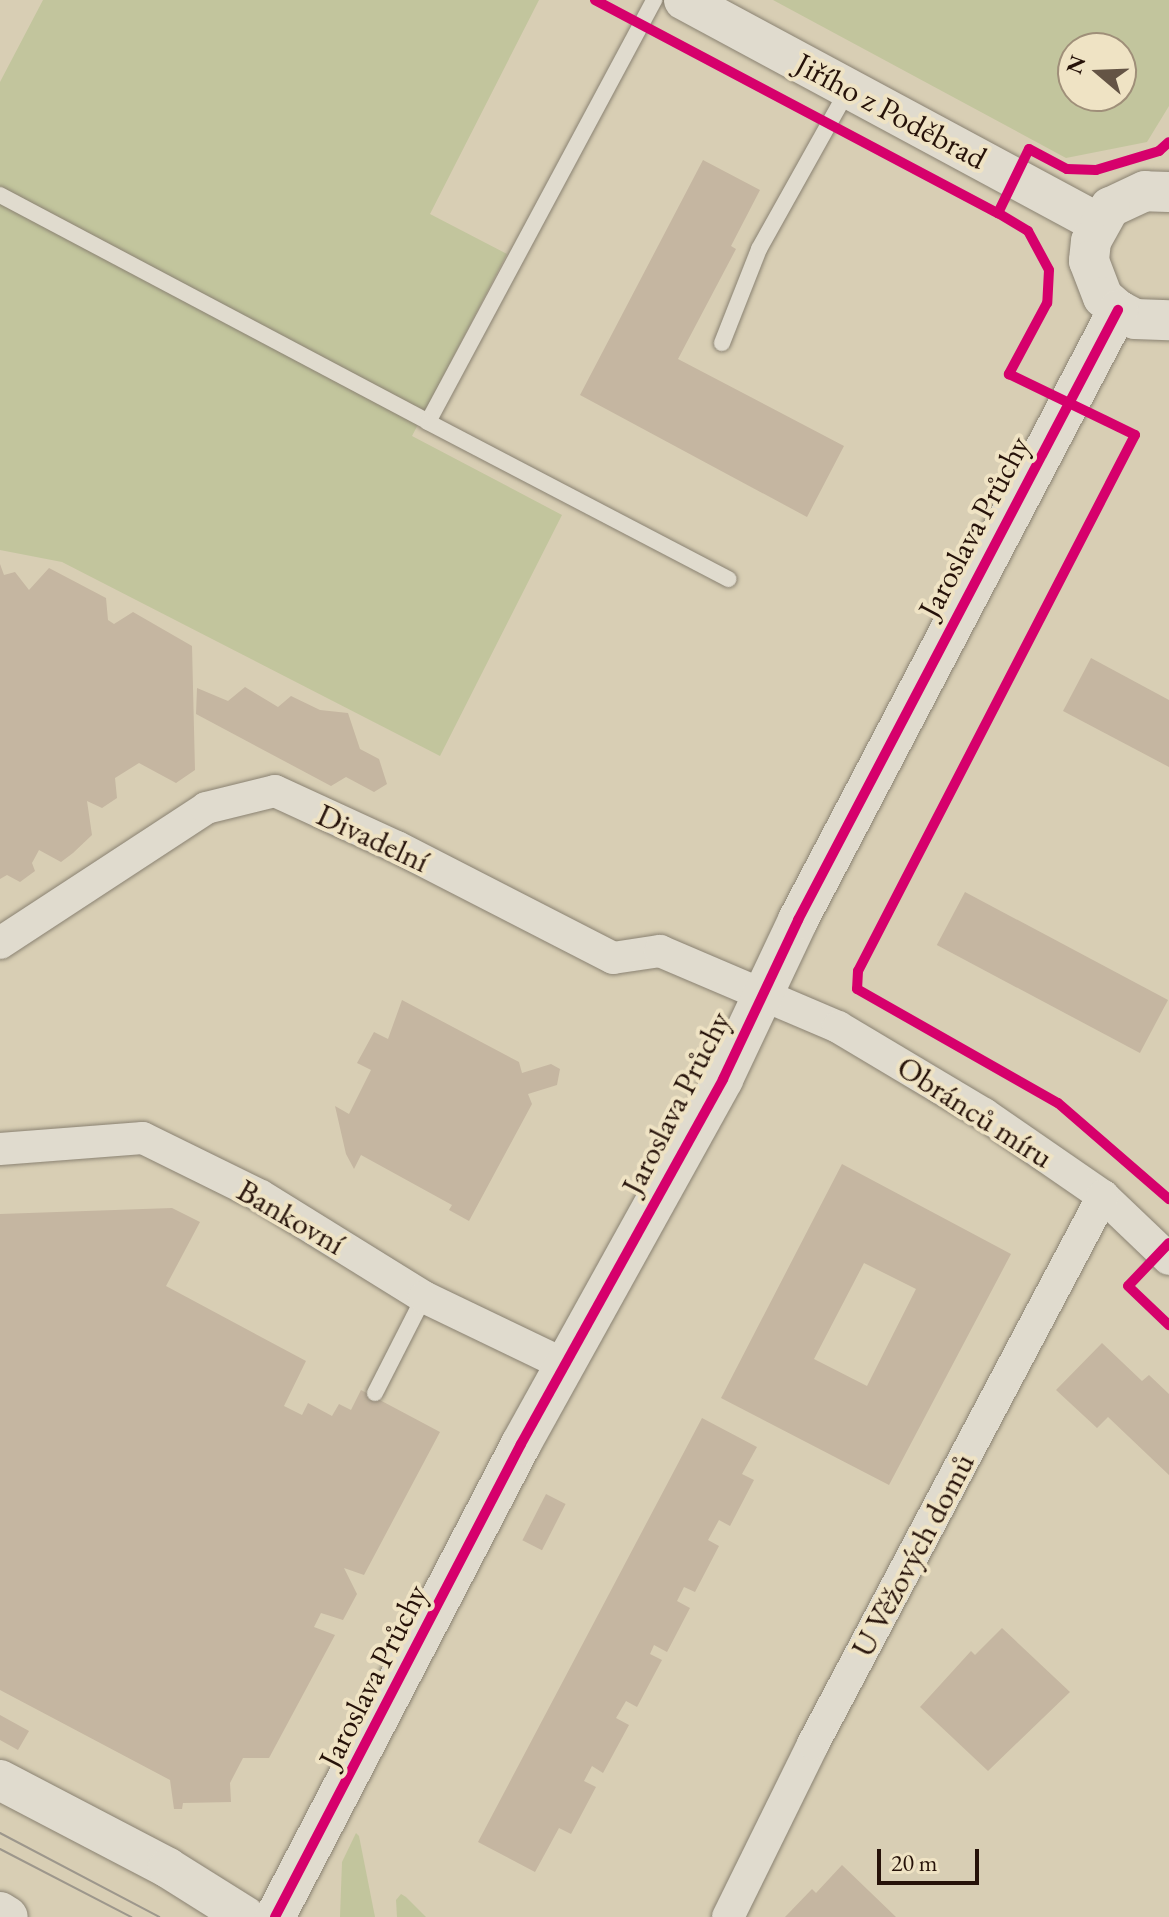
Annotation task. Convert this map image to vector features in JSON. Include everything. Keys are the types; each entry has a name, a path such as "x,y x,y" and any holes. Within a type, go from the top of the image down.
{"street":[{"name":"Jiřího z Poděbrad","path":"684,0 1098,223"},
{"path":"1169,192 1145,191 1127,197 1098,223 1091,241 1094,280 1118,310 1135,319 1169,320"},
{"name":"Jaroslava Průchy","path":"275,1917 565,1365 723,1079 761,994 1118,310"},
{"name":"Divadelní","path":"0,943 206,808 275,791 397,847 613,958 660,951 761,994"},
{"name":"Obránců míru","path":"761,994 852,1034 984,1114 1103,1196 1169,1259"},
{"name":"Bankovní","path":"0,1149 143,1138 261,1196 424,1297 565,1365"},
{"name":"U Věžových domů","path":"728,1917 813,1744 1103,1196"},
{"path":"0,1780 168,1868 246,1917"},
{"path":"0,1912 8,1917"}],"lane":[{"path":"428,422 654,0"},
{"path":"722,343 759,249 848,88"},
{"path":"0,195 728,579"},
{"path":"375,1393 424,1297"}],"green space":[{"path":"43,0 539,0 430,214 507,254 412,436 562,515 440,756 62,562 0,550 0,82"},
{"path":"773,0 1169,0 1169,106 1147,142 1066,158"},
{"path":"356,1833 375,1917 340,1917 342,1862"},
{"path":"401,1894 426,1917 397,1917 396,1900"}],"building":[{"path":"703,160 760,190 731,246 736,249 678,359 844,446 807,517 580,395"},
{"path":"0,564 4,575 15,572 29,590 49,568 106,598 108,620 114,624 133,612 192,646 195,770 176,783 139,763 115,778 117,798 102,808 87,801 92,835 61,862 39,850 32,863 35,871 20,882 7,875 0,879"},
{"path":"1091,658 1169,700 1169,767 1063,711"},
{"path":"245,687 278,707 291,696 320,710 348,713 360,749 379,759 387,784 374,792 346,777 331,786 196,714 197,688 228,701"},
{"path":"965,892 1168,1000 1140,1053 937,945"},
{"path":"402,1000 519,1062 522,1073 551,1064 560,1069 557,1085 528,1094 532,1104 469,1221 449,1210 452,1205 361,1155 354,1169 346,1154 335,1106 349,1114 371,1070 357,1063 374,1032 388,1039"},
{"path":"842,1164 1011,1254 889,1485 721,1398","holes":["864,1263 916,1289 867,1386 814,1359"]},
{"path":"172,1208 200,1222 166,1286 306,1361 284,1406 302,1415 308,1403 332,1416 339,1404 351,1410 361,1390 440,1432 364,1575 344,1568 357,1594 343,1620 321,1613 314,1627 335,1635 269,1758 243,1758 230,1783 231,1802 183,1803 182,1809 174,1809 170,1780 0,1690 0,1214"},
{"path":"1102,1343 1142,1381 1149,1375 1169,1394 1169,1475 1108,1417 1097,1428 1056,1390"},
{"path":"702,1418 757,1447 742,1474 754,1480 730,1526 719,1520 708,1540 719,1546 695,1592 684,1587 677,1601 690,1608 667,1652 654,1645 650,1654 662,1660 637,1707 626,1701 616,1718 629,1725 603,1773 592,1766 584,1781 596,1787 571,1834 559,1828 535,1872 478,1842"},
{"path":"546,1494 566,1504 542,1550 522,1540"},
{"path":"1002,1628 1070,1692 988,1771 920,1707 971,1651 975,1655"},
{"path":"0,1715 29,1731 18,1750 0,1740"},
{"path":"842,1865 896,1917 785,1917 812,1889 816,1893"}],"tram line":[{"path":"0,1833 159,1917"},
{"path":"0,1849 131,1917"}],"cycle path":[{"path":"595,0 998,213 1029,149 1067,169 1096,170 1159,151 1169,142"},
{"path":"998,213 1028,231 1049,270 1047,303 1009,374 1135,435 858,971 857,989 1058,1103 1169,1199"},
{"path":"275,1917 521,1444 723,1079 798,920 1118,310"},
{"path":"1169,1243 1128,1286 1169,1325"}]}
